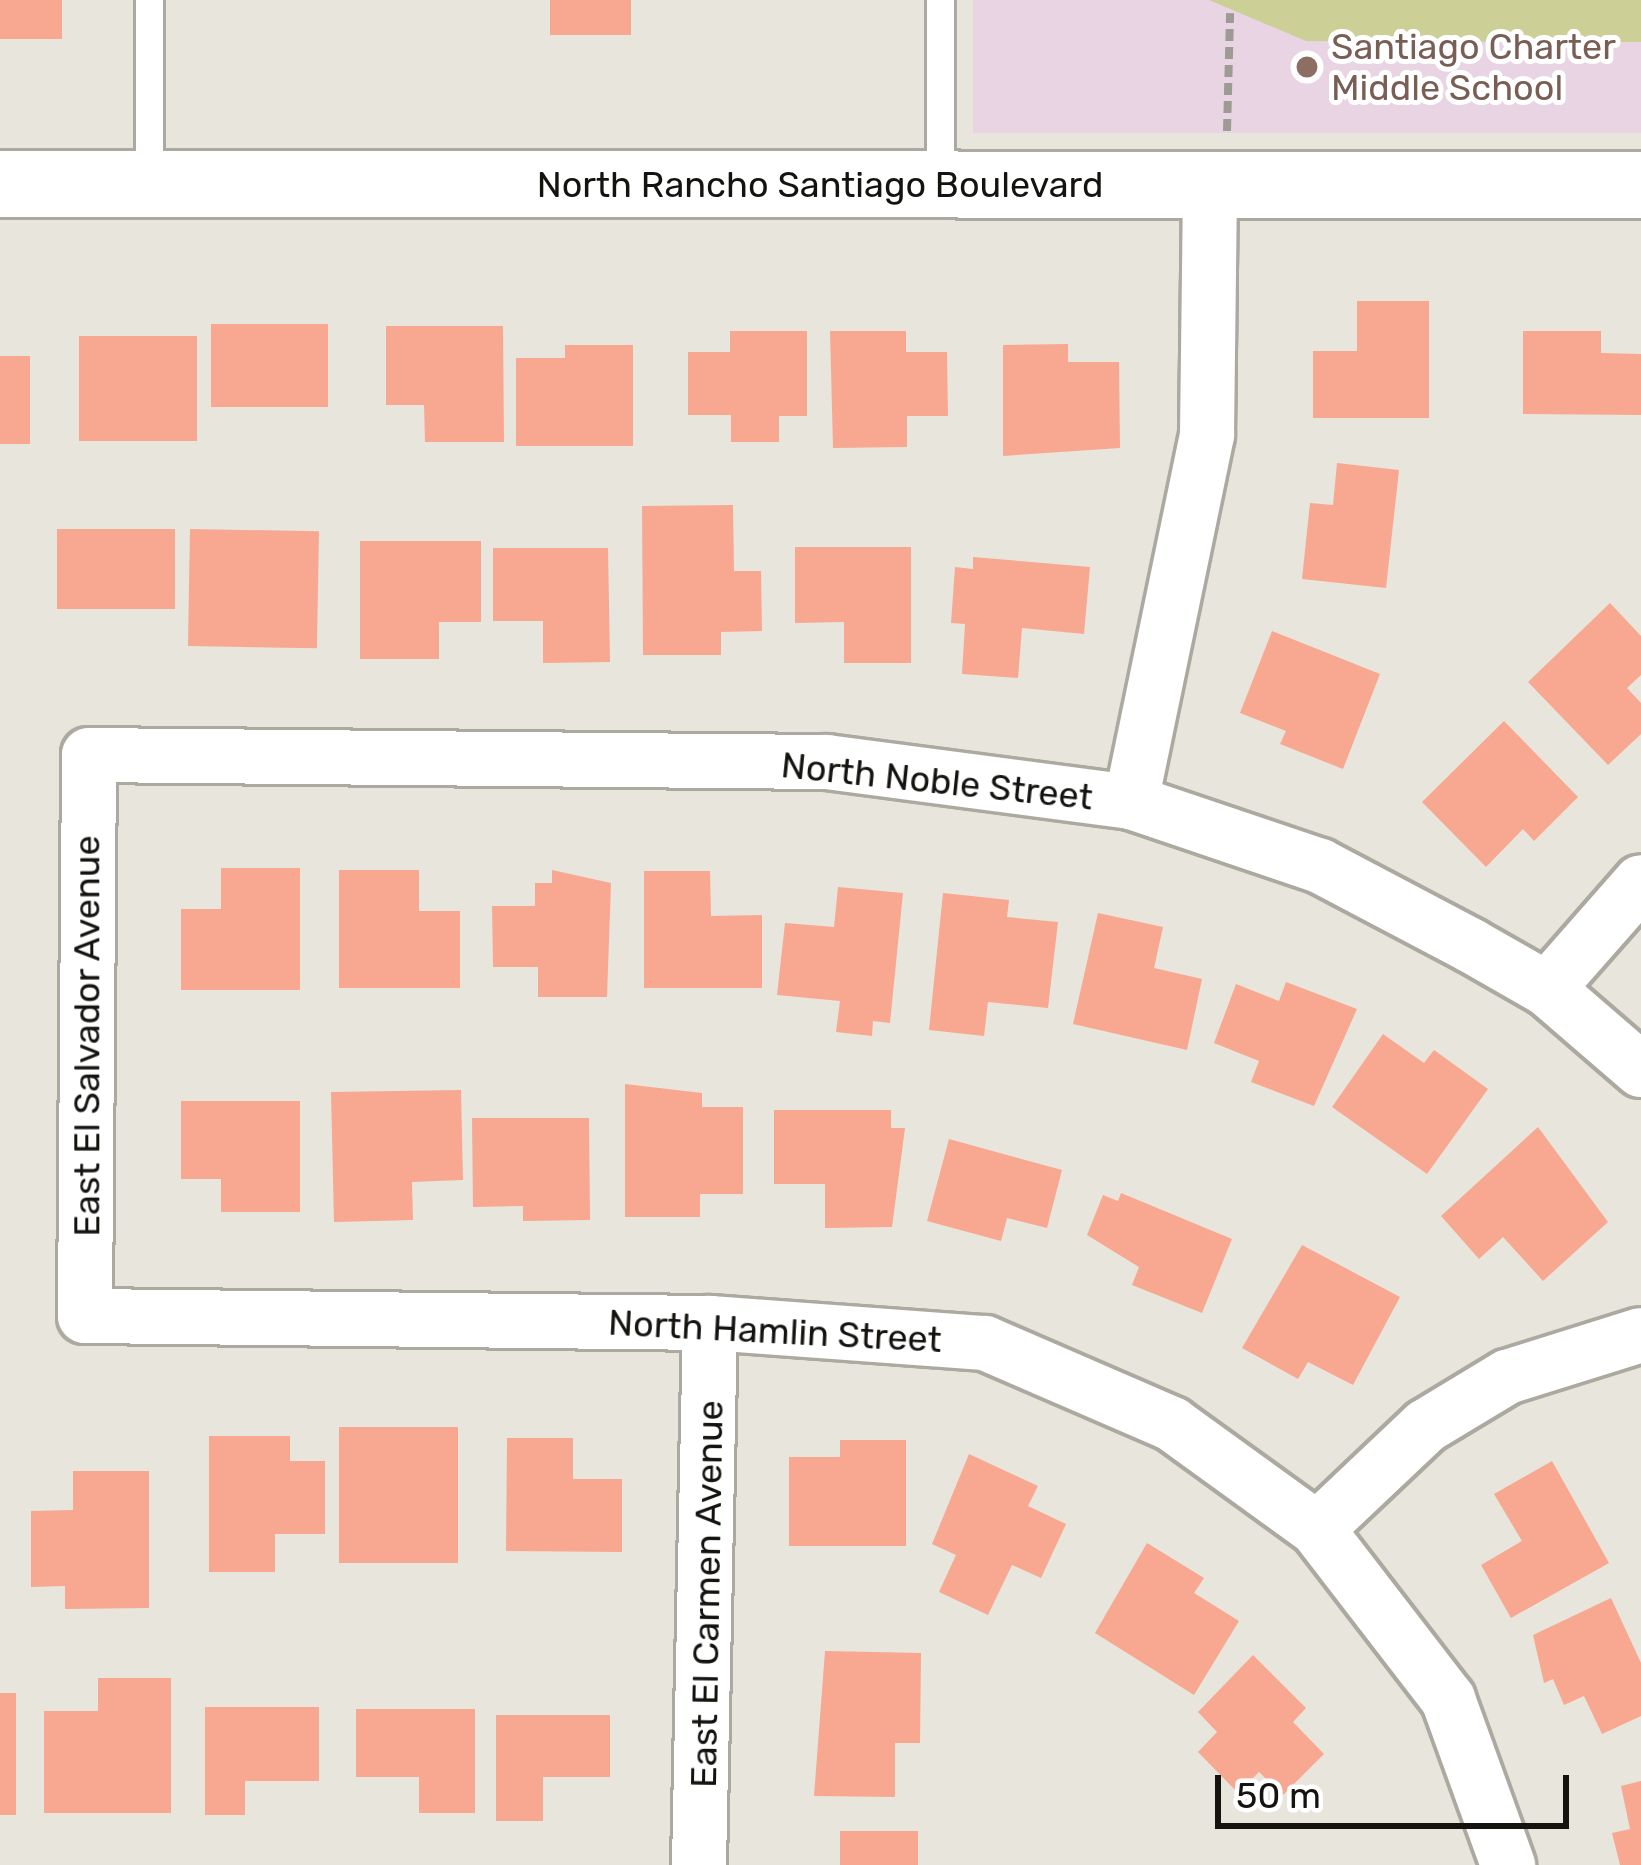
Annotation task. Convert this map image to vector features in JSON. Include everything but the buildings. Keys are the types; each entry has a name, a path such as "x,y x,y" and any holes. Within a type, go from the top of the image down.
{"street":[{"name":"North Rancho Santiago Boulevard","path":"0,184 1641,185"},
{"path":"1131,802 1207,435 1218,185"},
{"name":"North Noble Street","path":"89,755 827,762 1131,802 1320,866 1547,989 1641,1070"},
{"name":"East El Salvador Avenue","path":"85,1316 89,755"},
{"path":"1547,989 1641,883"},
{"name":"North Hamlin Street","path":"85,1316 710,1323 985,1342 1172,1424 1317,1529 1448,1699 1508,1865"},
{"name":"East El Carmen Avenue","path":"699,1865 710,1323"},
{"path":"1317,1529 1426,1426 1507,1377 1641,1335"}],"lane":[{"path":"149,0 149,184"},
{"path":"940,0 940,185"}],"path":[{"path":"1218,185 1230,13"}],"shaded area":[{"name":"Santiago Charter Middle School","path":"973,0 1641,0 1641,133 973,133"}],"green space":[{"path":"1209,0 1641,0 1641,42 1306,41"}],"place":[{"name":"Santiago Charter Middle School","path":"1307,67"}]}
